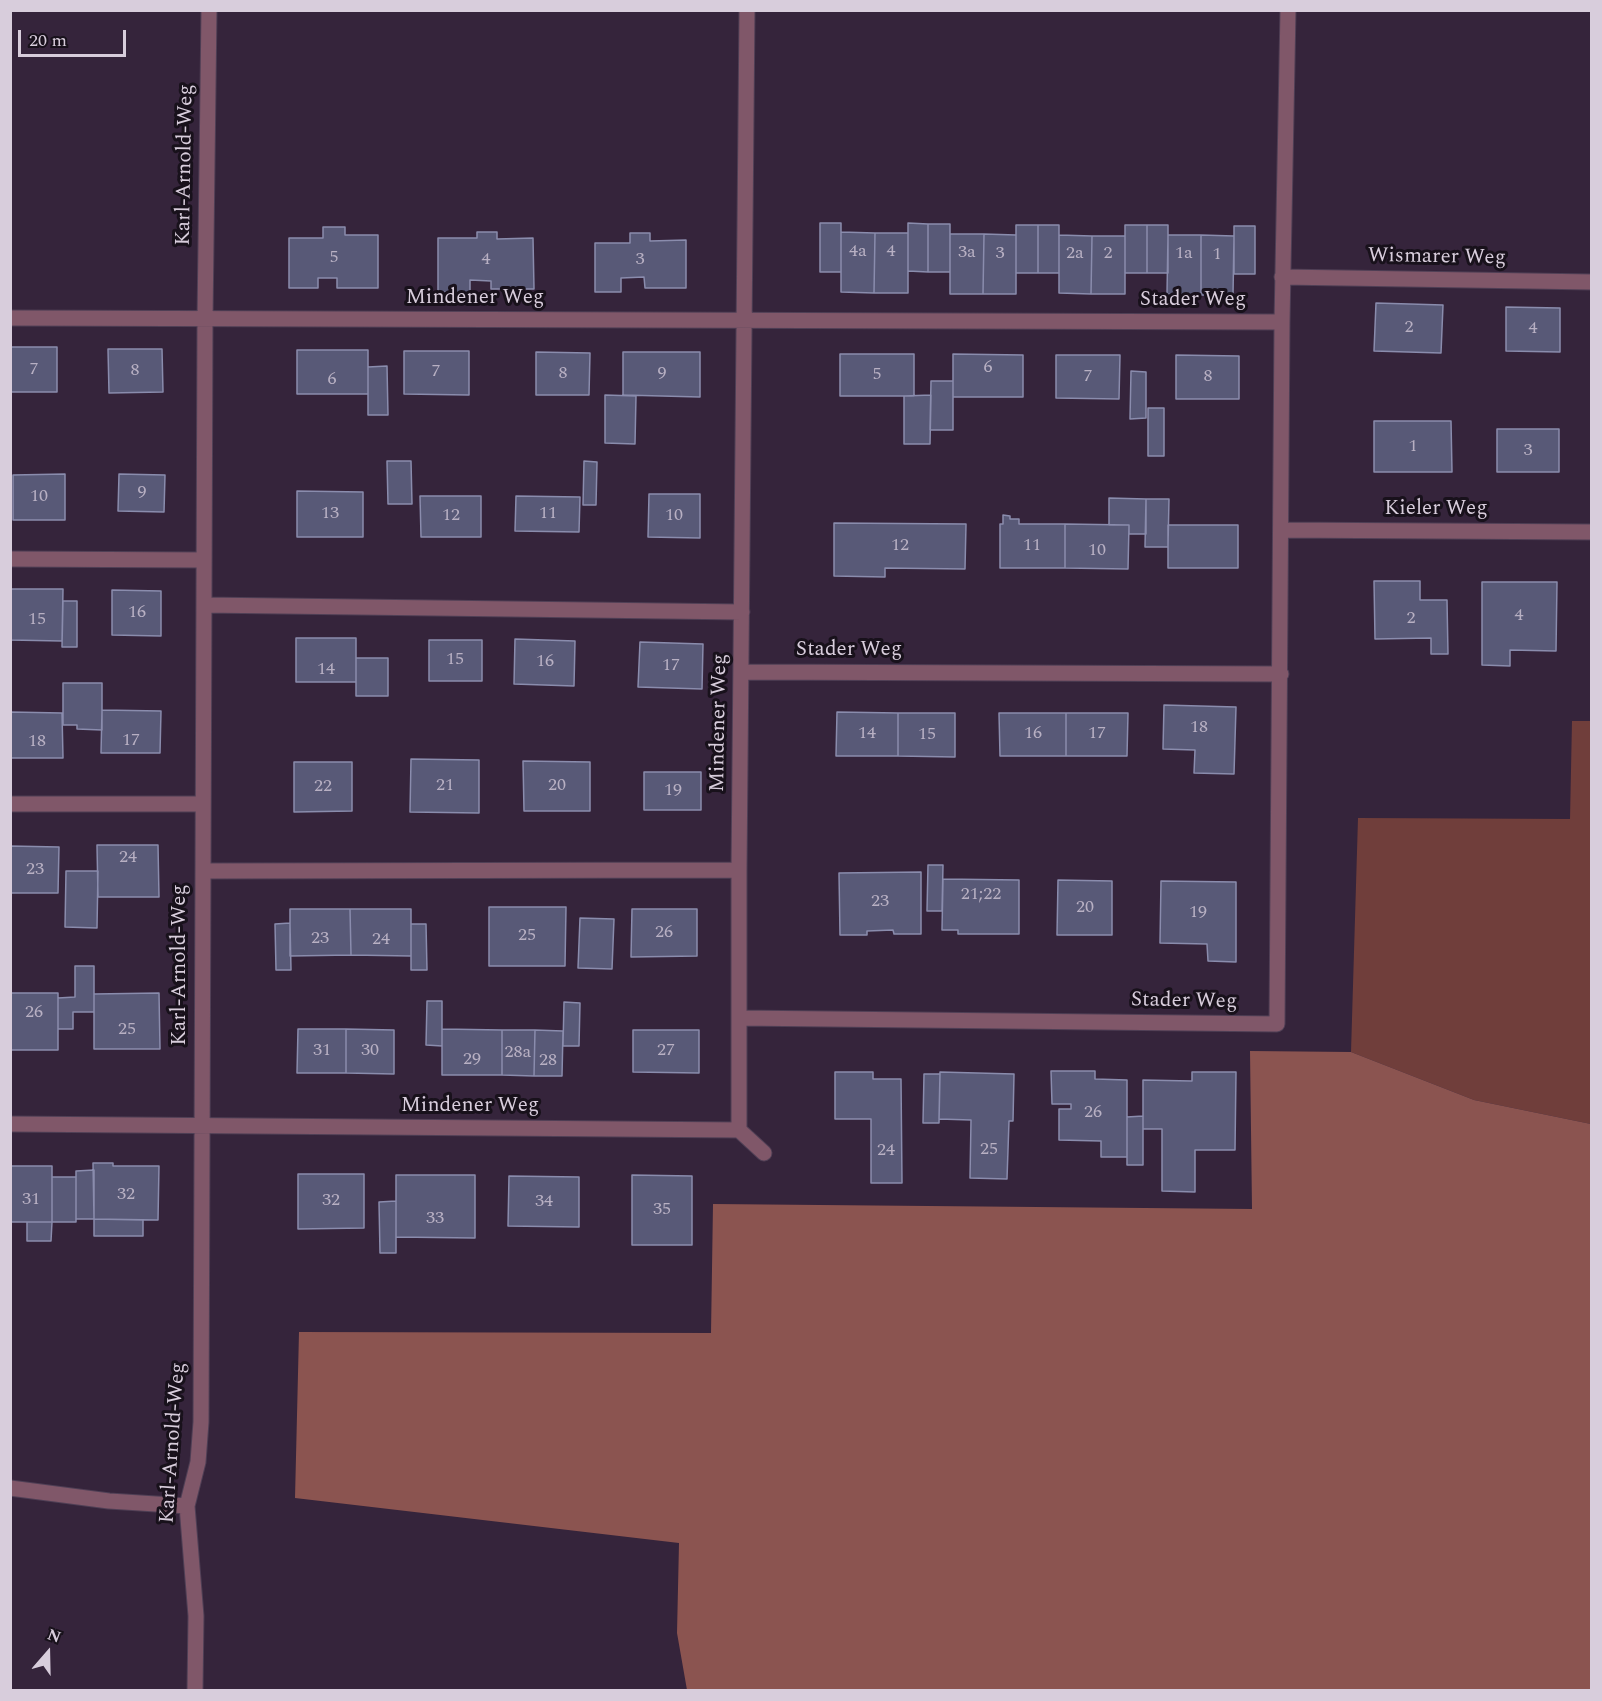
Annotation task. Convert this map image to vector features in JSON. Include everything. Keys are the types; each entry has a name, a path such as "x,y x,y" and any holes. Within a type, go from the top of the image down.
{"street":[{"name":"Karl-Arnold-Weg","path":"195,1690 196,1616 187,1506 198,1462 201,1422 205,319 209,10"},
{"name":"Mindener Weg","path":"201,1126 739,1130 739,870 747,10"},
{"name":"Stader Weg","path":"739,1018 1277,1024 1282,277 1288,10"},
{"name":"Wismarer Weg","path":"1282,277 1592,282"},
{"path":"10,318 205,319"},
{"name":"Mindener Weg","path":"205,319 745,321"},
{"name":"Stader Weg","path":"745,321 1282,322"},
{"name":"Kieler Weg","path":"1281,530 1592,532"},
{"path":"10,559 204,560"},
{"path":"204,605 742,612"},
{"name":"Stader Weg","path":"742,672 1281,674"},
{"path":"10,804 203,804"},
{"path":"203,871 739,870"},
{"path":"10,1124 201,1126"},
{"path":"739,1130 764,1153"},
{"path":"10,1488 109,1501 187,1506"}],"shaded area":[{"path":"1572,721 1591,721 1591,1124 1474,1100 1351,1052 1358,818 1570,819"},
{"path":"1250,1051 1351,1052 1474,1100 1591,1124 1591,1690 687,1690 677,1633 679,1543 295,1498 299,1332 711,1333 713,1204 1252,1209"}],"building":[{"path":"820,223 841,223 841,272 820,272"},
{"path":"908,223 928,224 928,272 908,271"},
{"path":"928,224 950,224 950,272 928,272"},
{"path":"1016,225 1038,225 1038,273 1016,273"},
{"path":"1038,225 1059,225 1059,273 1038,273"},
{"path":"1125,225 1147,225 1147,273 1125,273"},
{"path":"1147,225 1168,225 1168,273 1147,273"},
{"path":"1234,226 1255,226 1255,274 1234,274"},
{"path":"323,227 345,227 345,235 378,235 378,288 337,288 337,278 318,278 318,288 289,288 289,238 323,238"},
{"path":"477,232 497,232 497,239 533,238 534,289 491,289 491,281 470,280 470,293 438,292 438,238 477,238"},
{"path":"841,232 875,233 874,293 841,292"},
{"path":"630,233 650,233 650,241 686,240 686,288 645,288 644,277 621,278 621,292 595,292 595,243 630,243"},
{"path":"875,233 908,233 908,293 874,293"},
{"path":"950,234 984,234 983,294 950,294"},
{"path":"984,234 1016,235 1016,294 983,294"},
{"path":"1059,235 1092,236 1091,294 1059,293"},
{"path":"1168,235 1201,235 1201,295 1167,294"},
{"path":"1201,235 1234,236 1233,295 1201,295"},
{"path":"1092,236 1125,236 1125,294 1091,294"},
{"path":"1376,303 1443,305 1441,353 1374,351"},
{"path":"1506,307 1560,308 1560,352 1506,351"},
{"path":"10,347 57,347 57,392 10,392"},
{"path":"108,349 162,349 163,392 109,393"},
{"path":"297,350 368,350 368,394 297,394"},
{"path":"404,351 469,351 469,395 404,394"},
{"path":"536,352 590,353 589,395 536,395"},
{"path":"623,352 700,352 700,397 623,395"},
{"path":"840,354 914,354 914,396 840,396"},
{"path":"953,354 1023,355 1023,397 953,397"},
{"path":"1056,355 1120,355 1119,399 1056,398"},
{"path":"1176,355 1239,356 1239,399 1176,399"},
{"path":"387,366 388,415 368,415 368,367"},
{"path":"1131,371 1146,372 1146,418 1130,419"},
{"path":"931,381 953,381 953,430 930,430"},
{"path":"605,395 636,396 635,444 605,443"},
{"path":"931,395 930,444 904,444 904,396"},
{"path":"1148,408 1164,408 1164,456 1148,456"},
{"path":"1374,421 1451,421 1452,472 1374,472"},
{"path":"1497,429 1559,429 1559,472 1497,472"},
{"path":"387,461 411,461 412,504 388,504"},
{"path":"584,461 597,462 596,505 583,505"},
{"path":"65,474 65,520 13,520 13,475"},
{"path":"119,474 165,475 164,512 118,511"},
{"path":"297,491 363,492 363,537 297,537"},
{"path":"649,494 700,494 700,538 648,537"},
{"path":"420,496 481,496 481,537 421,537"},
{"path":"516,496 580,497 579,532 515,531"},
{"path":"1109,498 1146,499 1146,534 1129,534 1129,525 1109,525"},
{"path":"1146,499 1169,499 1168,547 1145,547"},
{"path":"1003,515 1010,516 1010,519 1019,519 1019,524 1065,524 1065,568 1000,568 1000,524 1003,524"},
{"path":"834,523 966,524 965,569 885,568 885,577 834,576"},
{"path":"1065,524 1129,525 1128,569 1065,568"},
{"path":"1168,525 1238,525 1238,568 1168,568"},
{"path":"1374,581 1420,581 1420,600 1447,600 1448,654 1431,654 1431,638 1375,639"},
{"path":"1482,582 1557,582 1556,651 1510,650 1510,666 1482,665"},
{"path":"10,589 63,589 62,641 10,640"},
{"path":"112,590 161,591 161,636 112,635"},
{"path":"63,601 77,601 77,647 62,647"},
{"path":"296,638 356,638 356,682 296,682"},
{"path":"515,639 575,641 574,686 514,684"},
{"path":"429,640 482,640 482,681 429,681"},
{"path":"640,642 703,644 702,689 638,687"},
{"path":"356,658 388,658 388,696 356,696"},
{"path":"63,683 102,683 102,730 77,729 77,725 63,725"},
{"path":"1164,705 1236,707 1234,774 1194,773 1195,750 1163,749"},
{"path":"102,710 161,711 160,753 101,753"},
{"path":"10,712 62,713 63,758 10,758"},
{"path":"837,712 898,713 898,756 836,756"},
{"path":"898,713 955,713 955,757 898,756"},
{"path":"999,713 1066,713 1066,756 1000,756"},
{"path":"1066,713 1128,713 1127,756 1066,756"},
{"path":"411,759 479,760 479,813 410,812"},
{"path":"523,761 590,762 590,811 524,811"},
{"path":"294,762 352,762 352,811 294,812"},
{"path":"644,772 701,772 701,810 644,810"},
{"path":"97,845 158,845 159,897 98,897"},
{"path":"10,846 59,847 58,893 10,893"},
{"path":"928,865 943,865 942,911 927,911"},
{"path":"66,871 98,871 97,928 65,927"},
{"path":"921,872 921,934 894,934 893,930 867,931 867,935 840,935 839,873"},
{"path":"943,879 1019,880 1019,934 958,934 958,930 942,930"},
{"path":"1058,880 1112,881 1112,935 1057,935"},
{"path":"1161,881 1236,882 1236,962 1208,961 1207,944 1160,943"},
{"path":"489,907 566,907 565,966 489,966"},
{"path":"290,909 350,909 351,955 290,956"},
{"path":"350,909 411,909 411,956 351,955"},
{"path":"632,909 697,909 697,956 631,957"},
{"path":"580,918 614,919 612,969 578,968"},
{"path":"290,923 291,970 276,970 275,924"},
{"path":"411,924 426,924 427,970 411,970"},
{"path":"75,966 94,966 94,1012 73,1012 73,1029 58,1029 58,998 75,997"},
{"path":"10,993 58,993 58,1050 10,1050"},
{"path":"159,993 160,1049 94,1049 94,994"},
{"path":"427,1001 442,1001 442,1046 426,1045"},
{"path":"564,1002 580,1003 579,1046 563,1046"},
{"path":"298,1029 346,1029 346,1073 297,1073"},
{"path":"346,1029 394,1030 394,1074 346,1073"},
{"path":"442,1029 502,1030 502,1075 442,1075"},
{"path":"502,1030 535,1030 534,1076 502,1075"},
{"path":"535,1030 563,1031 562,1076 534,1076"},
{"path":"633,1030 699,1030 699,1073 633,1072"},
{"path":"1051,1071 1095,1071 1095,1079 1127,1080 1127,1157 1101,1157 1101,1141 1059,1140 1059,1109 1071,1109 1071,1104 1052,1104"},
{"path":"835,1072 873,1072 873,1079 901,1079 902,1183 871,1183 871,1119 835,1119"},
{"path":"940,1072 1014,1074 1013,1121 1009,1121 1007,1179 970,1178 971,1120 939,1119"},
{"path":"1192,1072 1236,1072 1235,1150 1195,1150 1195,1192 1162,1191 1162,1129 1143,1129 1143,1080 1192,1081"},
{"path":"924,1074 940,1074 939,1123 923,1123"},
{"path":"1143,1116 1143,1165 1127,1165 1127,1117"},
{"path":"93,1163 113,1163 113,1166 159,1166 158,1220 94,1219"},
{"path":"10,1166 52,1166 52,1222 10,1222"},
{"path":"94,1170 94,1219 76,1219 76,1171"},
{"path":"298,1174 364,1174 364,1228 298,1229"},
{"path":"396,1175 475,1175 475,1238 396,1237"},
{"path":"632,1175 692,1176 692,1245 632,1245"},
{"path":"509,1176 579,1177 579,1227 508,1226"},
{"path":"52,1177 76,1177 76,1222 52,1222"},
{"path":"396,1201 396,1253 380,1253 379,1202"},
{"path":"94,1219 143,1220 143,1236 94,1236"},
{"path":"27,1222 52,1222 51,1241 27,1241"}]}
